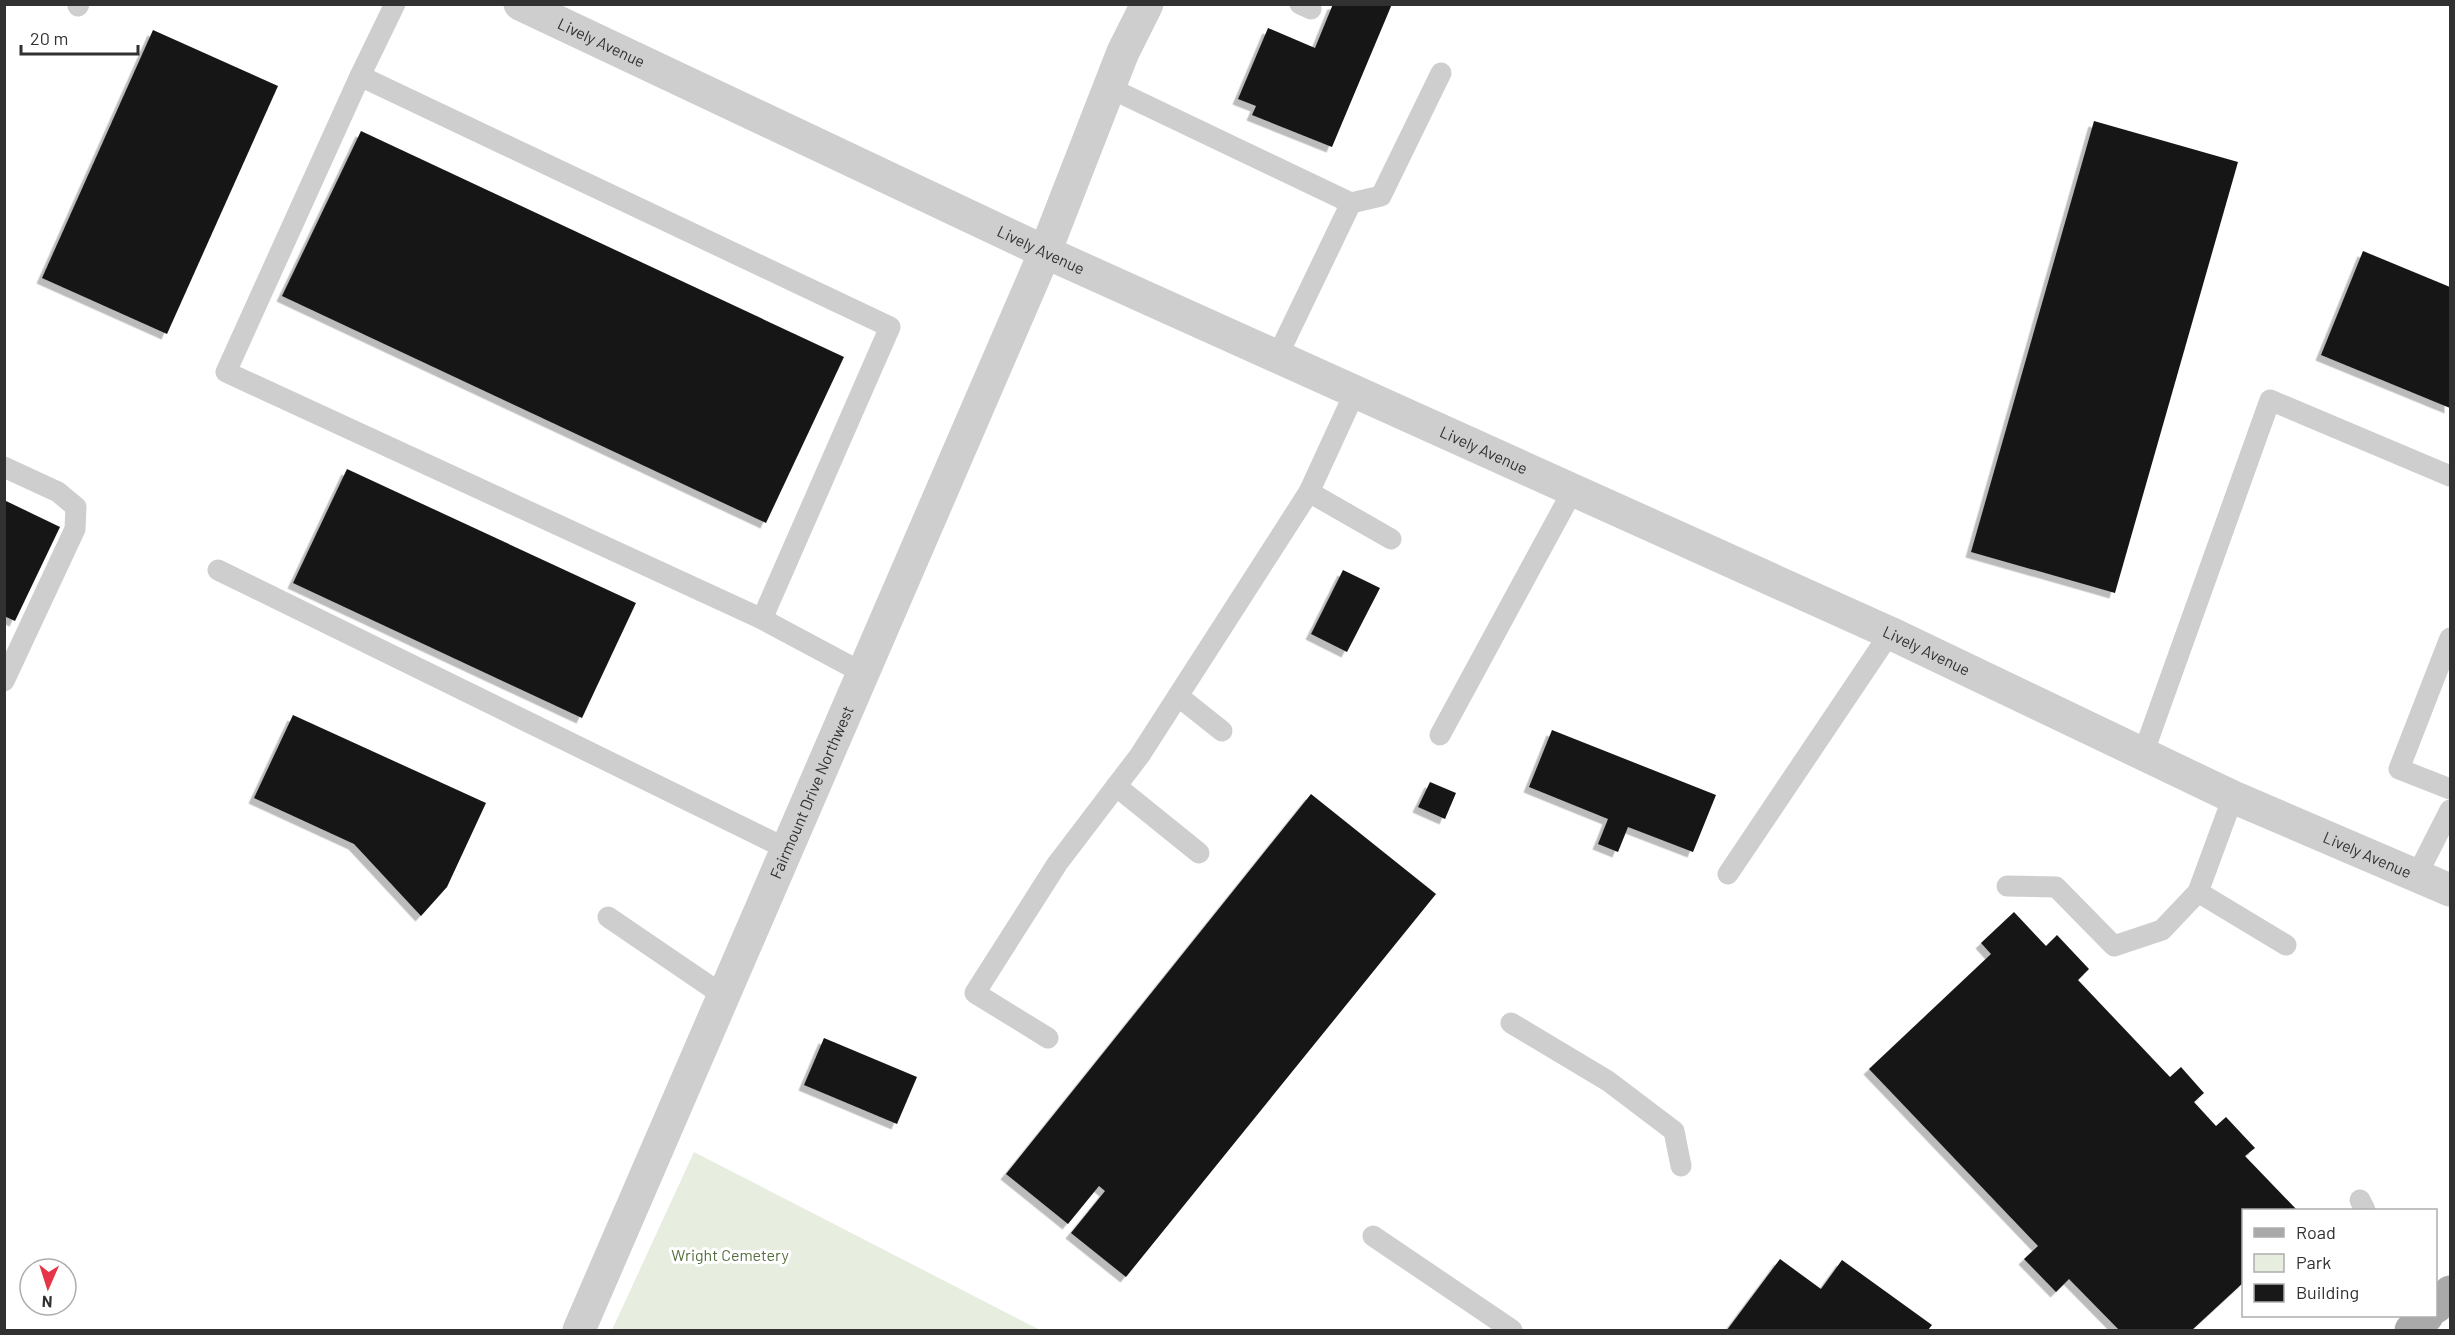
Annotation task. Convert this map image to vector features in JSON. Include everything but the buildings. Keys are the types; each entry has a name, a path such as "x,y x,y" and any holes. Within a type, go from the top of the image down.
{"main road":[{"path":"2411,1330 2424,1317"}],"street":[{"name":"Lively Avenue","path":"520,4 1044,252 1890,633 2233,797 2451,891"},
{"name":"Fairmount Drive Northwest","path":"579,1330 1044,252 1110,88 1147,4"}],"lane":[{"path":"395,4 226,372 762,619 863,673"},
{"path":"1110,88 1351,204 1381,196 1441,73"},
{"path":"360,76 890,327 762,619"},
{"path":"1277,357 1351,204"},
{"path":"1048,1038 975,993 1057,864 1140,755 1309,492 1355,392"},
{"path":"2143,754 2270,400 2451,476"},
{"path":"4,468 58,492 76,507 75,529 4,681"},
{"path":"1440,735 1573,490"},
{"path":"1309,492 1391,539"},
{"path":"218,570 787,849"},
{"path":"1728,874 1890,633"},
{"path":"2451,638 2399,769 2451,789"},
{"path":"1178,696 1222,731"},
{"path":"1116,786 1198,854"},
{"path":"2007,886 2056,887 2114,946 2162,930 2198,892 2233,797"},
{"path":"2417,875 2451,810"},
{"path":"2198,892 2286,945"},
{"path":"608,917 723,996"},
{"path":"1511,1023 1608,1081 1674,1131 1681,1166"},
{"path":"1373,1236 1512,1330"}],"green space":[{"name":"Wright Cemetery","path":"694,1152 1040,1330 612,1330"}]}
